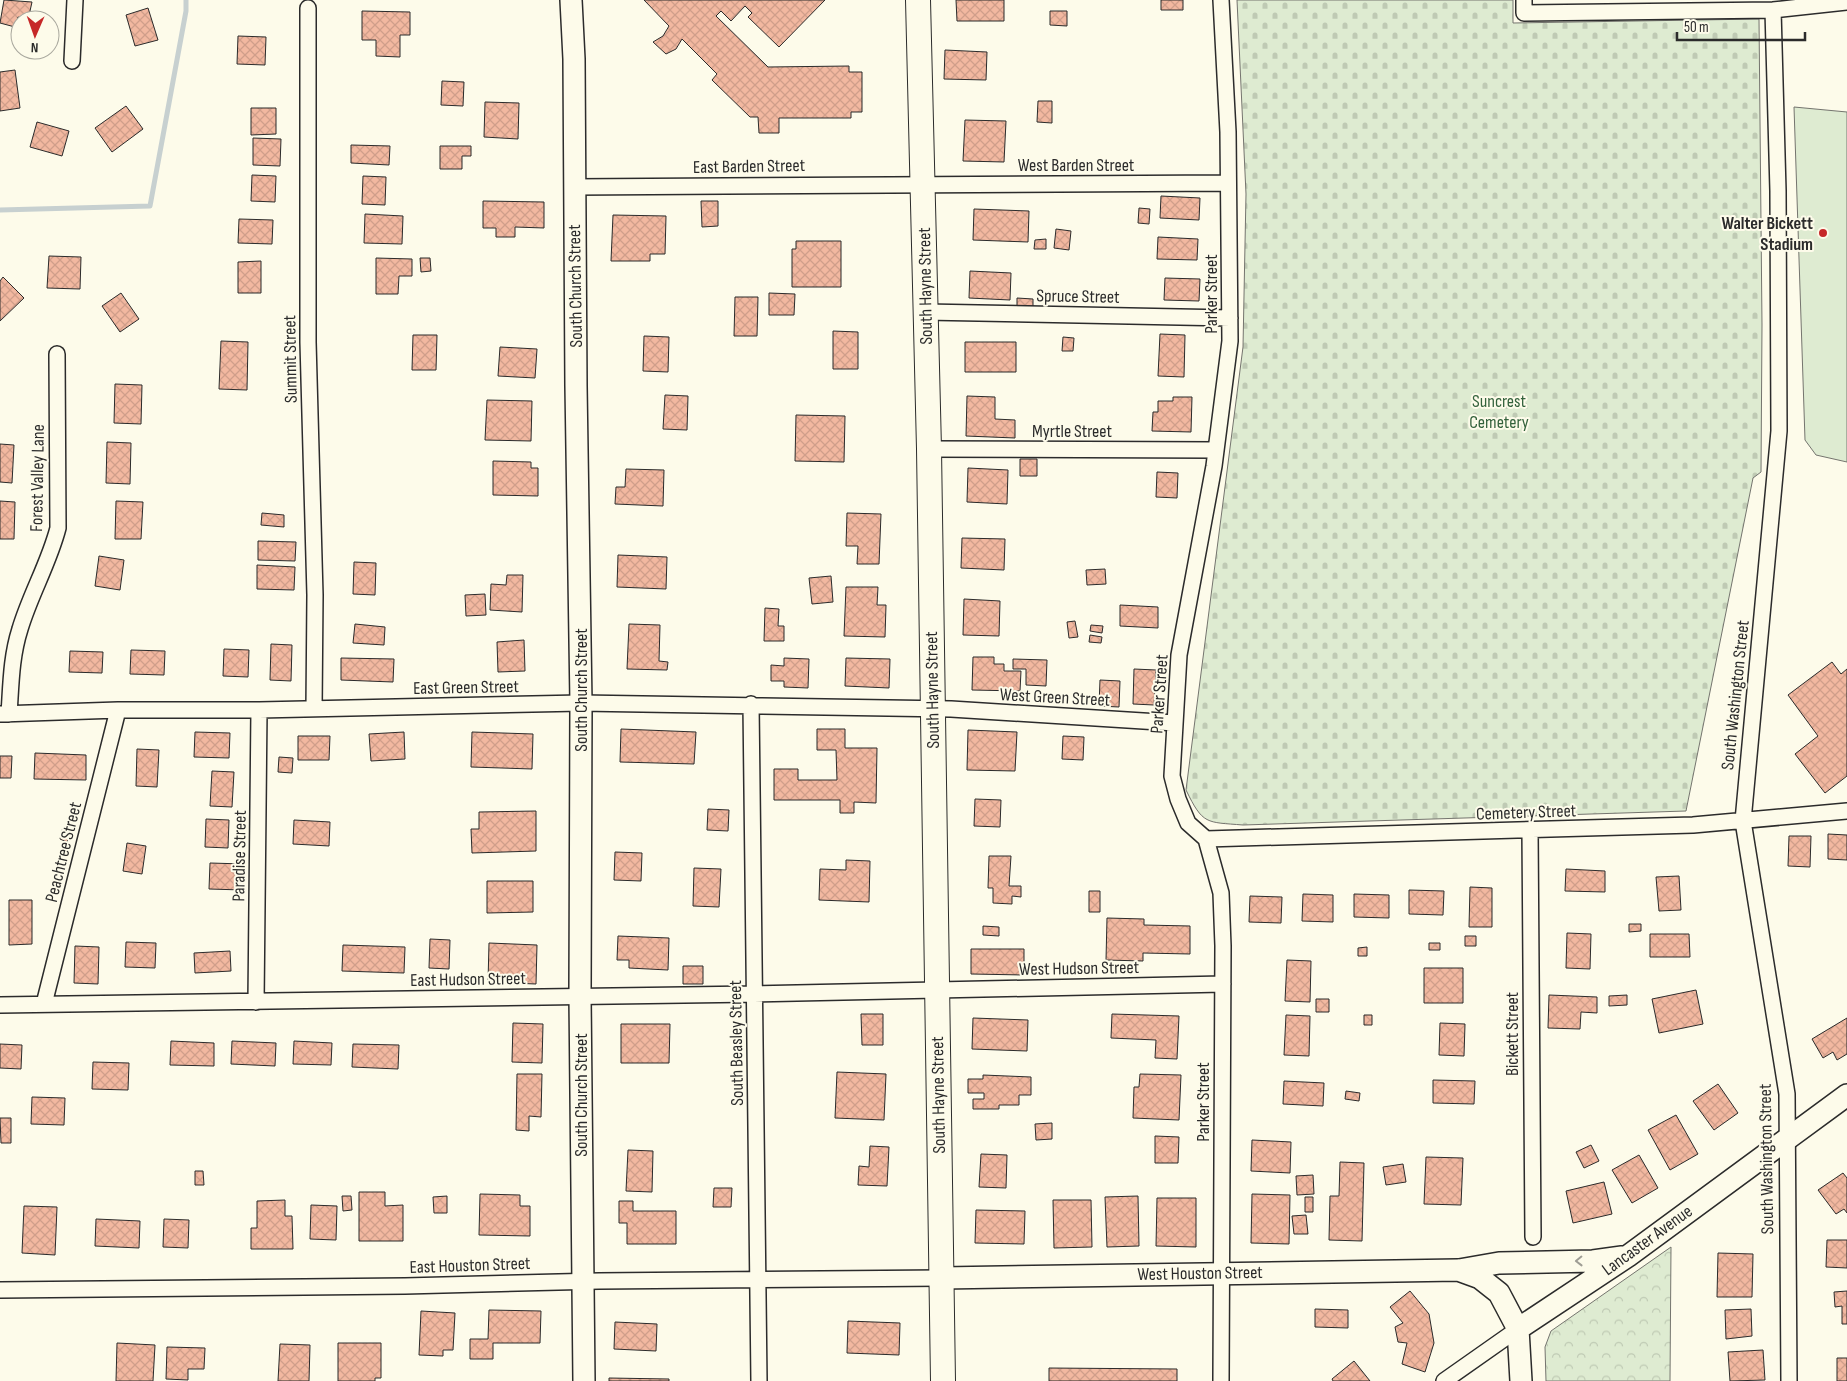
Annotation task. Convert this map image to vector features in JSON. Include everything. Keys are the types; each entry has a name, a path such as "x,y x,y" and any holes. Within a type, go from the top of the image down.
{"main road":[{"name":"South Hayne Street","path":"918,0 929,449 943,1381"}],"street":[{"path":"72,61 75,0"},
{"name":"South Church Street","path":"571,0 574,59 581,703 580,996 584,1381"},
{"name":"Parker Street","path":"1221,0 1228,132 1230,341 1216,450 1179,655 1172,776 1178,799 1188,822 1206,839 1221,893 1223,984 1221,1381"},
{"path":"1524,6 1773,10 1847,2"},
{"name":"Summit Street","path":"308,8 308,342 315,595 314,709"},
{"name":"South Washington Street","path":"1773,10 1778,200 1779,431 1743,821 1787,1094 1789,1381"},
{"name":"West Barden Street","path":"924,184 1228,183"},
{"name":"East Barden Street","path":"574,187 924,184"},
{"name":"Spruce Street","path":"925,312 1230,318"},
{"name":"Forest Valley Lane","path":"5,714 12,664 20,628 52,550 58,528 57,354"},
{"name":"Myrtle Street","path":"929,449 1216,450"},
{"name":"East Green Street","path":"5,714 118,710 259,710 581,703 751,704 933,709"},
{"name":"South Beasley Street","path":"751,704 759,1381"},
{"name":"West Green Street","path":"933,709 1175,722"},
{"name":"Peachtree Street","path":"44,1004 118,710"},
{"name":"Paradise Street","path":"256,1002 259,710"},
{"name":"Cemetery Street","path":"1206,839 1530,830 1743,821 1847,811"},
{"name":"Bickett Street","path":"1530,830 1533,1237"},
{"name":"West Hudson Street","path":"937,990 1223,984"},
{"name":"East Hudson Street","path":"0,1005 937,990"},
{"name":"Lancaster Avenue","path":"1444,1381 1628,1256 1847,1095"},
{"name":"West Houston Street","path":"942,1278 1221,1272 1458,1270 1499,1263 1593,1261 1628,1256"},
{"name":"West Houston Street","path":"1458,1270 1480,1278 1499,1293 1518,1329"},
{"name":"East Houston Street","path":"0,1290 405,1286 582,1281 942,1278"},
{"path":"1518,1329 1521,1381"}],"green space":[{"name":"Suncrest Cemetery","path":"1237,0 1513,0 1513,23 1759,19 1762,325 1761,472 1753,478 1686,811 1243,825 1207,820 1197,810 1192,801 1186,790 1243,347 1246,194"},
{"name":"Walter Bickett Stadium","path":"1794,107 1847,112 1847,462 1816,455 1805,440"},
{"path":"1671,1247 1670,1381 1546,1381 1545,1347 1551,1331"}],"building":[{"path":"4,0 32,2 30,10 10,10 10,26 0,23"},
{"path":"644,0 825,0 779,47 748,17 752,13 745,6 731,21 721,11 716,16 768,67 849,66 849,72 862,72 862,112 851,112 851,118 779,118 779,133 759,133 758,117 750,117 712,80 717,74 682,39 676,49 666,54 653,42 663,36 669,26"},
{"path":"956,0 1004,0 1004,21 957,21"},
{"path":"1161,0 1183,0 1183,10 1161,10"},
{"path":"148,8 158,40 135,46 126,15"},
{"path":"362,11 410,12 410,35 400,35 400,57 376,56 376,40 362,40"},
{"path":"1050,11 1067,11 1067,26 1050,25"},
{"path":"238,36 266,37 265,65 237,64"},
{"path":"945,50 987,52 986,80 944,79"},
{"path":"15,70 20,108 0,111 0,72"},
{"path":"442,81 464,82 463,106 441,105"},
{"path":"1038,101 1052,101 1052,123 1037,122"},
{"path":"485,102 519,103 518,139 484,137"},
{"path":"126,106 143,129 112,152 95,128"},
{"path":"251,108 276,108 276,134 251,135"},
{"path":"965,120 1006,121 1004,162 963,161"},
{"path":"37,122 69,131 62,156 30,147"},
{"path":"253,138 281,139 280,166 253,165"},
{"path":"351,145 390,146 389,165 351,163"},
{"path":"440,146 471,146 471,156 462,156 462,169 440,169"},
{"path":"252,175 276,176 275,202 251,201"},
{"path":"363,176 386,177 385,205 362,204"},
{"path":"1161,196 1200,198 1199,220 1160,218"},
{"path":"483,201 544,202 544,228 515,227 515,237 496,237 496,228 483,228"},
{"path":"701,201 718,201 718,226 702,227"},
{"path":"1139,208 1150,209 1149,224 1138,223"},
{"path":"974,209 1029,211 1028,242 973,240"},
{"path":"365,214 403,216 402,244 364,243"},
{"path":"613,215 666,216 665,254 650,254 650,261 611,261"},
{"path":"239,219 273,220 272,244 238,243"},
{"path":"1056,229 1071,231 1069,250 1054,248"},
{"path":"1158,237 1198,239 1197,260 1157,259"},
{"path":"1046,239 1046,249 1034,249 1035,240"},
{"path":"796,241 841,241 841,287 792,287 792,249 796,249"},
{"path":"49,256 81,257 80,289 47,288"},
{"path":"376,258 412,259 412,276 399,276 398,294 376,294"},
{"path":"420,258 430,258 431,271 421,272"},
{"path":"261,261 261,293 238,293 238,262"},
{"path":"970,271 1011,273 1010,300 969,298"},
{"path":"3,277 24,298 0,321 0,281"},
{"path":"1165,278 1200,279 1199,301 1164,300"},
{"path":"121,293 139,319 120,332 102,306"},
{"path":"769,293 795,294 794,315 769,315"},
{"path":"735,297 758,297 757,336 734,336"},
{"path":"1017,298 1033,299 1033,309 1017,309"},
{"path":"833,331 858,332 858,369 833,369"},
{"path":"1160,334 1185,335 1184,377 1158,376"},
{"path":"413,335 437,335 436,370 412,370"},
{"path":"644,336 669,337 668,372 643,371"},
{"path":"1063,337 1074,338 1073,351 1062,351"},
{"path":"221,341 248,342 247,390 219,389"},
{"path":"965,342 1016,342 1016,372 965,372"},
{"path":"500,347 537,349 535,378 498,376"},
{"path":"115,384 142,385 141,424 114,423"},
{"path":"665,395 688,396 687,430 663,429"},
{"path":"967,396 995,397 995,419 1015,420 1015,438 966,436"},
{"path":"1173,397 1192,397 1191,432 1152,431 1153,412 1158,412 1158,401 1173,401"},
{"path":"487,400 532,401 531,441 485,440"},
{"path":"796,415 845,416 844,462 795,461"},
{"path":"107,442 131,443 130,484 106,483"},
{"path":"0,444 14,445 12,483 0,482"},
{"path":"1020,459 1037,459 1037,476 1020,476"},
{"path":"493,461 531,462 531,468 538,468 538,496 493,495"},
{"path":"968,468 1008,470 1007,504 967,502"},
{"path":"626,469 664,470 663,506 615,504 616,487 625,487"},
{"path":"1157,472 1178,473 1177,498 1156,497"},
{"path":"0,501 15,502 14,539 0,539"},
{"path":"116,501 143,502 141,539 115,539"},
{"path":"262,513 284,515 284,527 261,525"},
{"path":"847,513 881,514 879,564 857,564 858,546 846,546"},
{"path":"962,538 1005,539 1004,570 961,568"},
{"path":"258,541 296,542 295,561 258,560"},
{"path":"618,555 667,557 666,589 617,587"},
{"path":"99,556 124,560 120,590 95,586"},
{"path":"354,562 376,563 375,595 353,594"},
{"path":"257,565 295,567 294,590 257,589"},
{"path":"1105,569 1106,584 1087,585 1086,570"},
{"path":"507,575 523,575 522,612 490,610 491,584 506,585"},
{"path":"831,576 833,602 812,604 809,578"},
{"path":"846,587 878,587 877,605 886,605 885,637 844,636"},
{"path":"485,594 486,615 466,616 465,595"},
{"path":"964,599 1000,601 999,636 963,635"},
{"path":"1120,605 1158,607 1158,628 1120,626"},
{"path":"765,608 779,609 778,626 784,626 784,641 764,641"},
{"path":"1075,621 1078,637 1069,638 1067,622"},
{"path":"355,624 385,627 384,645 353,643"},
{"path":"629,624 660,625 659,661 668,662 667,670 627,669"},
{"path":"1091,625 1103,626 1102,633 1090,631"},
{"path":"1090,635 1102,637 1101,643 1089,642"},
{"path":"524,640 525,671 498,672 497,642"},
{"path":"271,644 292,645 291,681 270,680"},
{"path":"224,649 249,650 248,677 223,676"},
{"path":"131,650 165,651 164,675 130,674"},
{"path":"70,651 103,652 102,673 69,672"},
{"path":"973,657 994,657 994,664 1004,664 1004,671 1021,671 1020,691 972,690"},
{"path":"341,658 394,659 393,682 341,680"},
{"path":"784,658 809,659 808,688 784,687 784,681 771,681 771,665 784,666"},
{"path":"846,658 890,659 889,688 845,686"},
{"path":"1013,659 1047,660 1046,686 1026,685 1026,669 1013,669"},
{"path":"1832,662 1841,674 1847,669 1847,776 1825,793 1795,754 1818,736 1788,695"},
{"path":"1134,669 1156,670 1154,705 1133,704"},
{"path":"1100,680 1120,681 1119,707 1099,706"},
{"path":"621,729 696,732 694,764 620,762"},
{"path":"817,729 845,729 845,748 877,748 876,803 854,802 854,813 840,813 840,800 774,800 774,769 798,769 798,780 837,780 836,750 817,750"},
{"path":"968,730 1017,732 1015,771 967,770"},
{"path":"195,732 230,733 229,758 194,757"},
{"path":"404,732 405,759 371,761 369,734"},
{"path":"472,732 533,734 532,769 471,767"},
{"path":"298,736 330,736 329,760 298,760"},
{"path":"1063,736 1084,737 1083,760 1062,759"},
{"path":"137,749 159,750 157,787 136,786"},
{"path":"35,753 86,755 86,780 34,779"},
{"path":"0,756 12,756 11,778 0,778"},
{"path":"279,757 293,758 292,773 278,772"},
{"path":"212,771 234,772 232,807 210,806"},
{"path":"975,799 1001,800 1000,827 974,826"},
{"path":"708,809 729,810 728,831 707,830"},
{"path":"536,811 536,851 472,853 471,829 479,829 479,812"},
{"path":"206,819 229,820 228,848 205,847"},
{"path":"294,820 330,822 329,846 293,844"},
{"path":"63,827 71,829 67,842 60,839"},
{"path":"1828,834 1847,835 1847,860 1828,859"},
{"path":"1789,836 1811,836 1810,867 1788,866"},
{"path":"127,843 146,846 142,874 123,871"},
{"path":"615,852 642,853 641,881 614,880"},
{"path":"989,856 1011,856 1009,886 1021,886 1021,897 1012,896 1012,904 993,903 993,888 988,888"},
{"path":"846,860 870,861 869,902 819,900 820,869 846,870"},
{"path":"210,863 244,864 243,890 209,889"},
{"path":"694,868 721,869 719,907 693,906"},
{"path":"1566,869 1605,871 1605,892 1565,891"},
{"path":"1679,876 1681,910 1659,911 1656,877"},
{"path":"487,881 533,881 533,912 487,913"},
{"path":"1470,887 1492,888 1492,927 1469,927"},
{"path":"1409,890 1444,891 1443,915 1409,914"},
{"path":"1089,891 1100,891 1100,912 1089,912"},
{"path":"1303,894 1333,895 1333,922 1302,921"},
{"path":"1354,894 1389,895 1389,918 1354,917"},
{"path":"1250,896 1282,897 1281,923 1249,922"},
{"path":"9,900 32,900 32,944 9,945"},
{"path":"1107,918 1144,919 1144,925 1190,926 1190,954 1143,953 1143,961 1106,960"},
{"path":"1629,924 1641,924 1641,931 1629,932"},
{"path":"983,926 999,927 999,936 983,935"},
{"path":"1567,933 1591,934 1590,969 1566,968"},
{"path":"1650,934 1689,934 1690,957 1650,957"},
{"path":"618,936 669,938 668,970 629,968 629,960 617,960"},
{"path":"1465,936 1476,936 1476,946 1465,946"},
{"path":"430,939 450,940 449,969 429,968"},
{"path":"126,942 156,943 155,968 125,967"},
{"path":"489,943 537,945 536,984 488,982"},
{"path":"1429,943 1440,943 1440,950 1429,950"},
{"path":"343,945 405,947 404,973 342,971"},
{"path":"75,946 99,947 98,984 74,983"},
{"path":"1367,947 1367,956 1358,956 1358,948"},
{"path":"971,949 1024,949 1024,975 971,974"},
{"path":"230,951 231,971 195,973 194,953"},
{"path":"1287,960 1311,961 1310,1002 1285,1001"},
{"path":"683,966 703,966 703,984 683,984"},
{"path":"1424,968 1463,968 1463,1003 1424,1003"},
{"path":"1696,990 1703,1024 1659,1033 1652,999"},
{"path":"1549,995 1597,997 1597,1013 1581,1012 1580,1029 1548,1028"},
{"path":"1627,995 1627,1005 1609,1006 1609,996"},
{"path":"1316,999 1329,999 1329,1012 1316,1012"},
{"path":"861,1014 883,1014 883,1045 862,1045"},
{"path":"1112,1014 1179,1016 1177,1059 1155,1058 1156,1040 1111,1038"},
{"path":"1286,1015 1310,1016 1309,1056 1284,1055"},
{"path":"1364,1015 1372,1015 1372,1025 1364,1025"},
{"path":"973,1018 1028,1020 1027,1051 972,1049"},
{"path":"1847,1018 1847,1054 1837,1060 1833,1052 1823,1058 1812,1039"},
{"path":"513,1023 543,1024 542,1063 512,1062"},
{"path":"1440,1023 1465,1024 1464,1056 1439,1055"},
{"path":"621,1024 670,1024 669,1063 621,1063"},
{"path":"171,1041 214,1043 214,1066 170,1065"},
{"path":"232,1041 276,1043 275,1066 231,1064"},
{"path":"294,1041 332,1043 331,1065 293,1064"},
{"path":"0,1044 22,1045 21,1069 0,1068"},
{"path":"353,1044 399,1045 398,1069 352,1067"},
{"path":"93,1062 129,1063 128,1090 92,1089"},
{"path":"837,1072 886,1074 884,1120 835,1118"},
{"path":"517,1074 542,1074 541,1117 529,1116 529,1131 516,1130"},
{"path":"1140,1074 1181,1075 1179,1120 1133,1118 1134,1087 1139,1087"},
{"path":"983,1075 1031,1077 1031,1095 1019,1095 1019,1105 999,1105 999,1109 973,1109 973,1099 984,1099 984,1093 968,1093 968,1079 983,1079"},
{"path":"1433,1080 1475,1081 1474,1104 1433,1103"},
{"path":"1284,1081 1324,1083 1323,1106 1283,1104"},
{"path":"1718,1084 1738,1113 1714,1130 1693,1101"},
{"path":"1346,1091 1360,1093 1359,1101 1345,1099"},
{"path":"32,1097 65,1098 64,1125 31,1124"},
{"path":"1676,1115 1698,1154 1670,1170 1648,1130"},
{"path":"0,1118 11,1118 11,1143 1,1143"},
{"path":"1052,1123 1052,1139 1036,1140 1035,1124"},
{"path":"1155,1136 1179,1137 1178,1163 1155,1163"},
{"path":"1252,1140 1291,1142 1290,1173 1251,1171"},
{"path":"1591,1145 1599,1161 1584,1168 1576,1152"},
{"path":"870,1146 889,1147 887,1186 858,1185 859,1166 869,1167"},
{"path":"628,1150 653,1151 652,1192 626,1191"},
{"path":"981,1154 1007,1155 1006,1188 979,1187"},
{"path":"1639,1155 1658,1188 1632,1203 1612,1170"},
{"path":"1426,1157 1463,1158 1461,1205 1424,1204"},
{"path":"1340,1162 1364,1163 1362,1241 1329,1240 1330,1196 1339,1196"},
{"path":"1403,1164 1406,1182 1386,1185 1383,1167"},
{"path":"195,1171 203,1171 204,1185 195,1185"},
{"path":"1843,1173 1847,1178 1847,1213 1844,1209 1836,1214 1818,1190"},
{"path":"1313,1175 1314,1194 1297,1195 1296,1176"},
{"path":"1604,1182 1612,1214 1573,1223 1566,1191"},
{"path":"714,1188 732,1188 731,1207 713,1207"},
{"path":"359,1192 385,1192 385,1206 403,1205 403,1241 359,1241"},
{"path":"480,1194 520,1195 520,1206 530,1206 530,1236 479,1235"},
{"path":"1252,1194 1290,1195 1289,1244 1251,1243"},
{"path":"342,1196 351,1196 352,1210 343,1211"},
{"path":"447,1196 447,1213 434,1213 433,1197"},
{"path":"1138,1196 1139,1246 1107,1247 1105,1197"},
{"path":"1305,1197 1313,1197 1313,1212 1305,1212"},
{"path":"1157,1198 1196,1198 1196,1247 1156,1246"},
{"path":"285,1200 285,1216 292,1216 293,1249 251,1249 251,1228 257,1228 257,1201"},
{"path":"1053,1200 1091,1200 1092,1247 1054,1248"},
{"path":"619,1201 633,1201 633,1211 676,1211 676,1244 627,1244 627,1223 619,1223"},
{"path":"311,1205 337,1206 336,1240 310,1239"},
{"path":"24,1206 57,1207 55,1255 22,1253"},
{"path":"976,1210 1025,1211 1024,1244 975,1243"},
{"path":"1306,1215 1308,1234 1294,1234 1292,1216"},
{"path":"96,1219 140,1221 139,1248 95,1246"},
{"path":"164,1219 189,1220 188,1248 163,1247"},
{"path":"1827,1240 1847,1240 1847,1268 1826,1267"},
{"path":"1718,1253 1753,1254 1752,1297 1717,1297"},
{"path":"1410,1291 1429,1314 1434,1343 1425,1372 1402,1364 1407,1343 1398,1342 1395,1327 1403,1323 1390,1307"},
{"path":"1847,1291 1847,1324 1842,1324 1842,1306 1835,1307 1834,1292"},
{"path":"1315,1309 1348,1310 1348,1328 1315,1327"},
{"path":"1751,1309 1752,1336 1726,1339 1725,1310"},
{"path":"489,1310 541,1311 540,1343 493,1343 493,1359 470,1359 470,1339 488,1339"},
{"path":"421,1311 455,1313 453,1350 443,1350 443,1356 419,1355"},
{"path":"848,1321 900,1323 899,1355 847,1353"},
{"path":"615,1322 657,1324 656,1351 614,1349"},
{"path":"117,1343 155,1345 153,1381 116,1381"},
{"path":"338,1343 381,1343 381,1378 375,1378 375,1381 338,1381"},
{"path":"280,1344 310,1345 309,1381 278,1381"},
{"path":"167,1347 205,1348 204,1369 188,1369 188,1380 166,1379"},
{"path":"1763,1350 1765,1380 1730,1381 1728,1352"},
{"path":"1837,1358 1847,1358 1847,1381 1837,1381"},
{"path":"1354,1361 1370,1381 1333,1381 1332,1379"},
{"path":"1049,1368 1177,1369 1177,1381 1049,1381"},
{"path":"609,1378 669,1379 669,1381 609,1381"}],"waterway":[{"path":"0,210 150,206 186,11 186,0"}],"place":[{"name":"Walter Bickett Stadium","path":"1823,233"}]}
